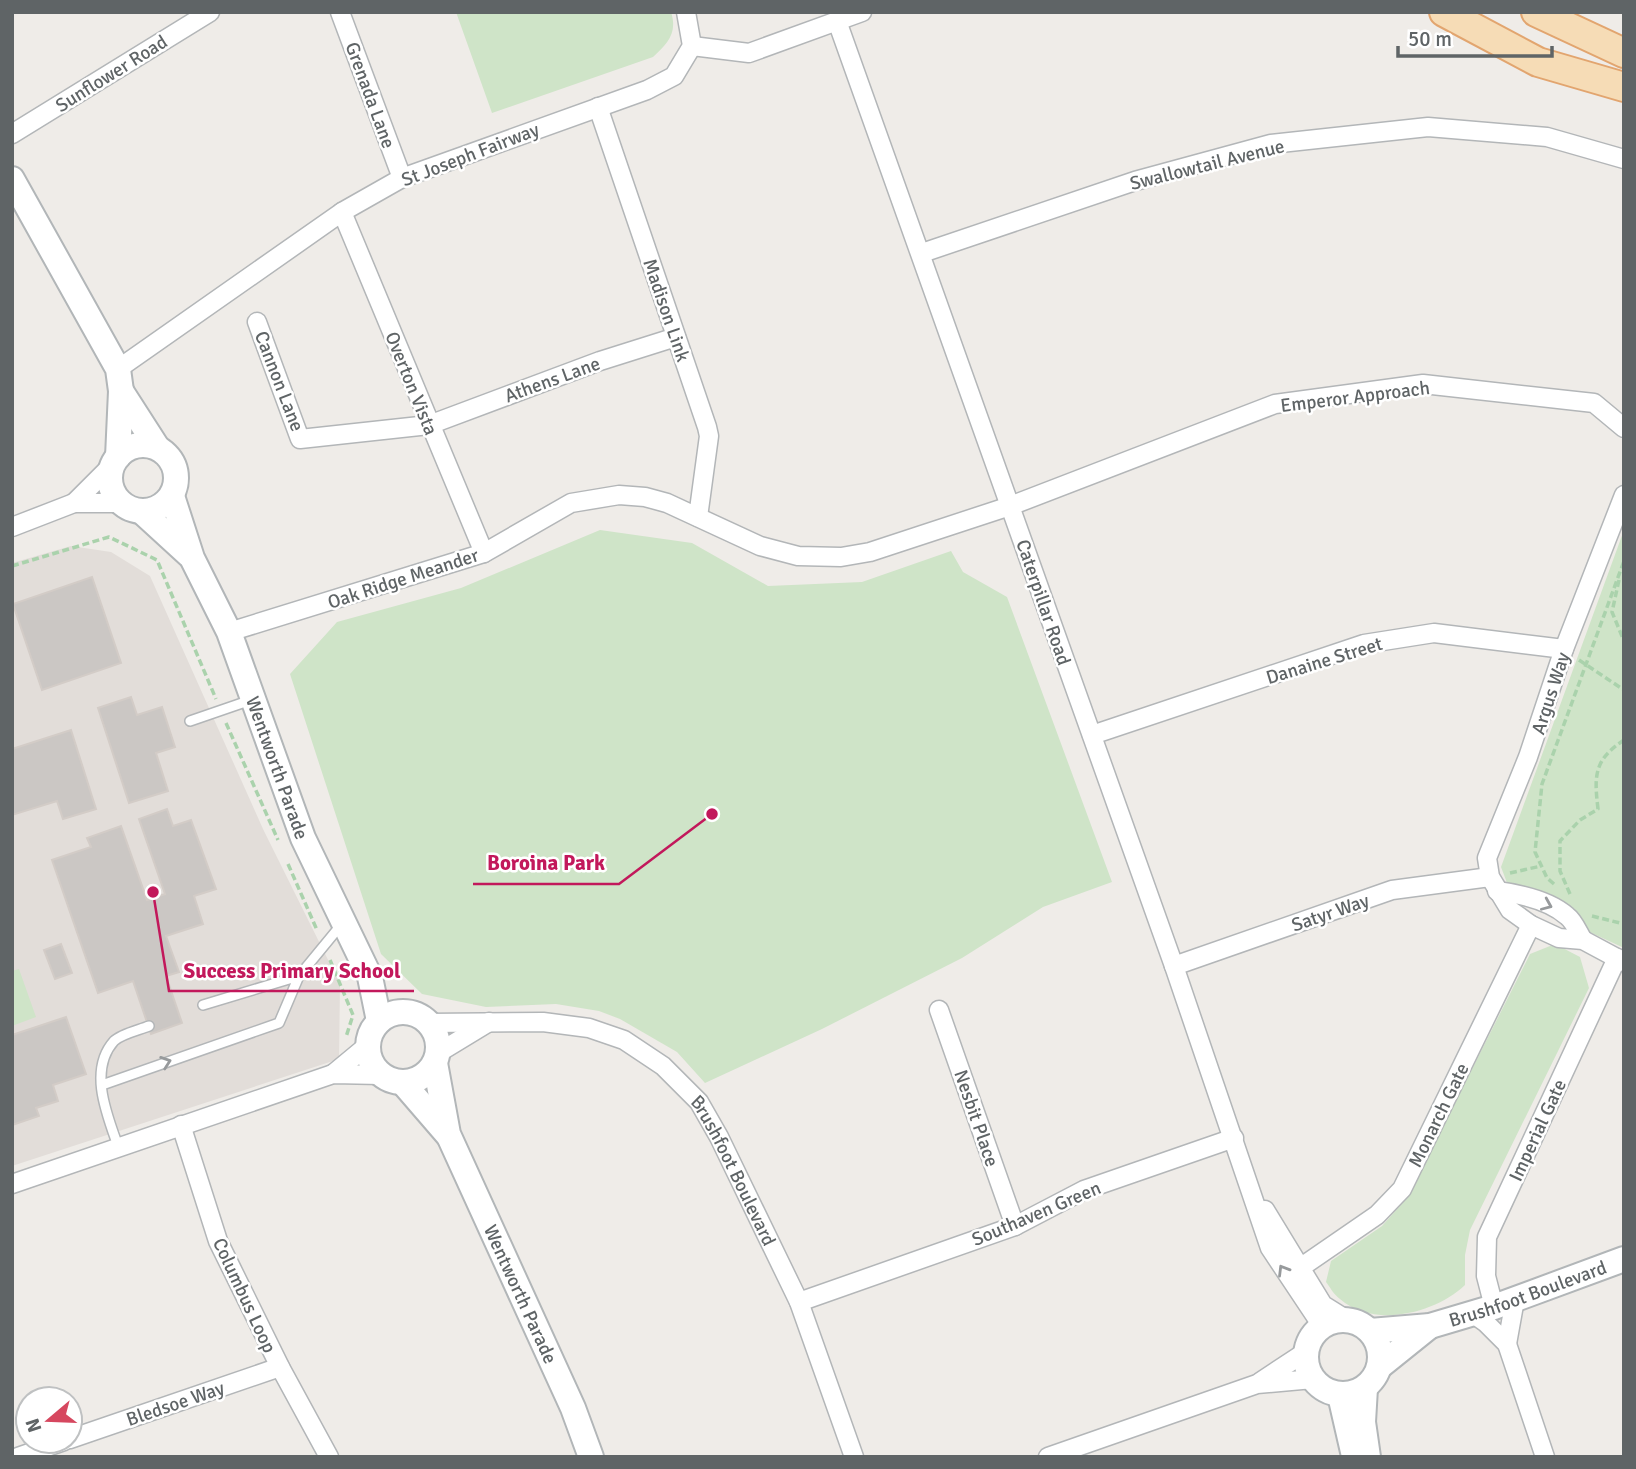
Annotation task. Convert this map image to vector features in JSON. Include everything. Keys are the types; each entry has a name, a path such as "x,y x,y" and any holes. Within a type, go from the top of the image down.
{"main road":[{"path":"1444,12 1538,61 1624,87"},
{"path":"1536,12 1624,53"}],"street":[{"name":"Grenada Lane","path":"340,12 402,178"},
{"path":"686,12 692,46 749,53 862,12"},
{"name":"Sunflower Road","path":"12,134 209,13"},
{"name":"Caterpillar Road","path":"837,21 1174,966 1270,1248 1322,1326"},
{"name":"St Joseph Fairway","path":"119,380 342,212 402,178 598,107 674,76 692,46"},
{"name":"Madison Link","path":"598,107 709,436 698,517"},
{"name":"Swallowtail Avenue","path":"922,254 1135,181 1271,144 1428,127 1547,137 1624,159"},
{"path":"12,179 156,447 173,463 177,474 172,496 164,505 132,508 74,503"},
{"name":"Overton Vista","path":"342,212 484,553"},
{"name":"Cannon Lane","path":"257,322 300,439 429,425"},
{"name":"Athens Lane","path":"429,425 600,361 677,337"},
{"path":"119,380 115,461 111,485 132,508"},
{"name":"Emperor Approach","path":"1010,506 1275,404 1423,383 1594,403 1624,428"},
{"path":"12,527 74,503 115,461 134,446 156,447"},
{"name":"Oak Ridge Meander","path":"229,632 484,553 570,503 619,495 645,497 698,517 760,547 816,558 870,552 1010,506"},
{"name":"Argus Way","path":"1494,884 1487,858 1528,757 1564,649 1624,495"},
{"name":"Wentworth Parade","path":"172,496 192,558 229,632 303,838 369,977 380,1021"},
{"name":"Wentworth Parade","path":"132,508 192,558"},
{"name":"Danaine Street","path":"1092,735 1364,644 1434,632 1564,649"},
{"path":"1494,884 1510,910 1531,925 1559,938 1583,940 1620,960"},
{"path":"1494,884 1558,909 1569,917 1583,940"},
{"name":"Satyr Way","path":"1174,966 1392,890 1494,884"},
{"name":"Monarch Gate","path":"1300,1268 1377,1215 1402,1189 1531,925"},
{"name":"Imperial Gate","path":"1483,1310 1486,1237 1620,960"},
{"name":"Wentworth Parade","path":"369,977 403,1012"},
{"name":"Nesbit Place","path":"939,1010 1014,1226"},
{"path":"12,1184 333,1074 368,1045 380,1021 403,1012 421,1017 435,1032 436,1058"},
{"path":"333,1074 392,1079 422,1077 436,1058 489,1022"},
{"name":"Brushfoot Boulevard","path":"428,1023 543,1022 589,1028 624,1040 663,1066 699,1102 799,1302 854,1457"},
{"path":"368,1045 374,1066 392,1079"},
{"name":"Wentworth Parade","path":"436,1058 448,1134 573,1408 591,1457"},
{"name":"Wentworth Parade","path":"392,1079 448,1134"},
{"name":"Columbus Loop","path":"181,1125 218,1241 280,1367 329,1457"},
{"name":"Southaven Green","path":"799,1302 1014,1226 1084,1190 1234,1138"},
{"name":"Caterpillar Road","path":"1249,1183 1323,1305 1347,1320"},
{"name":"Brushfoot Boulevard","path":"1370,1331 1430,1326 1521,1297 1624,1259"},
{"path":"1507,1344 1514,1305 1521,1297"},
{"path":"1483,1310 1486,1323 1507,1344 1545,1457"},
{"path":"1365,1388 1340,1395 1320,1387 1313,1379 1306,1361 1307,1351 1315,1333 1322,1326 1347,1320 1370,1331 1379,1348 1379,1367 1365,1388 1363,1422 1368,1457"},
{"name":"Brushfoot Boulevard","path":"1379,1367 1430,1326"},
{"path":"1257,1384 1307,1351"},
{"name":"Bledsoe Way","path":"84,1434 280,1367"},
{"path":"1048,1457 1257,1384 1313,1379"},
{"path":"1340,1395 1354,1457"}],"lane":[{"path":"190,721 253,699"},
{"path":"102,1085 279,1023 299,976 342,924"},
{"path":"203,1005 299,976"},
{"path":"118,1146 103,1104 105,1057 115,1040 149,1026"}],"path":[{"path":"12,566 109,537 157,560 279,843"},
{"path":"1624,561 1612,612 1624,641"},
{"path":"1556,886 1541,866 1535,852 1542,784 1624,561"},
{"path":"1564,649 1624,690"},
{"path":"1564,894 1574,902 1559,871 1560,841 1580,820 1598,809 1596,773 1606,752 1624,740"},
{"path":"285,856 353,1015 343,1048"},
{"path":"1494,884 1541,866"},
{"path":"1584,910 1595,918 1624,924"}],"shaded area":[{"path":"71,546 111,552 150,576 263,829 340,984 339,1059 12,1166 12,563"}],"green space":[{"path":"456,12 671,12 673,26 667,43 653,57 492,113"},
{"path":"600,530 692,543 768,586 862,582 951,551 963,572 1007,597 1112,882 1043,907 962,958 822,1029 705,1083 677,1052 620,1019 599,1011 556,1004 486,1007 422,994 381,954 290,674 337,622 461,588"},
{"path":"1624,530 1624,948 1512,896 1501,867"},
{"path":"1555,944 1580,957 1589,988 1470,1230 1465,1255 1465,1285 1438,1303 1404,1314 1370,1313 1354,1308 1338,1297 1326,1282 1331,1261 1382,1226 1407,1198 1530,954"},
{"path":"19,969 36,1017 12,1026 12,971"}],"building":[{"path":"92,577 121,663 42,690 13,604"},
{"path":"131,697 137,715 162,707 175,747 156,753 168,791 129,803 98,708"},
{"path":"71,730 96,809 63,819 57,801 12,815 12,749"},
{"path":"167,809 173,826 191,820 216,889 194,896 203,924 166,936 179,972 166,976 182,1023 151,1034 133,981 98,993 52,860 91,847 87,838 121,826 147,900 165,894 139,819"},
{"path":"61,944 72,973 55,979 44,950"},
{"path":"66,1017 86,1074 53,1085 58,1101 36,1108 39,1116 12,1125 12,1035"}],"place":[{"name":"Boroina Park","path":"712,814"},
{"name":"Success Primary School","path":"153,892"}]}
